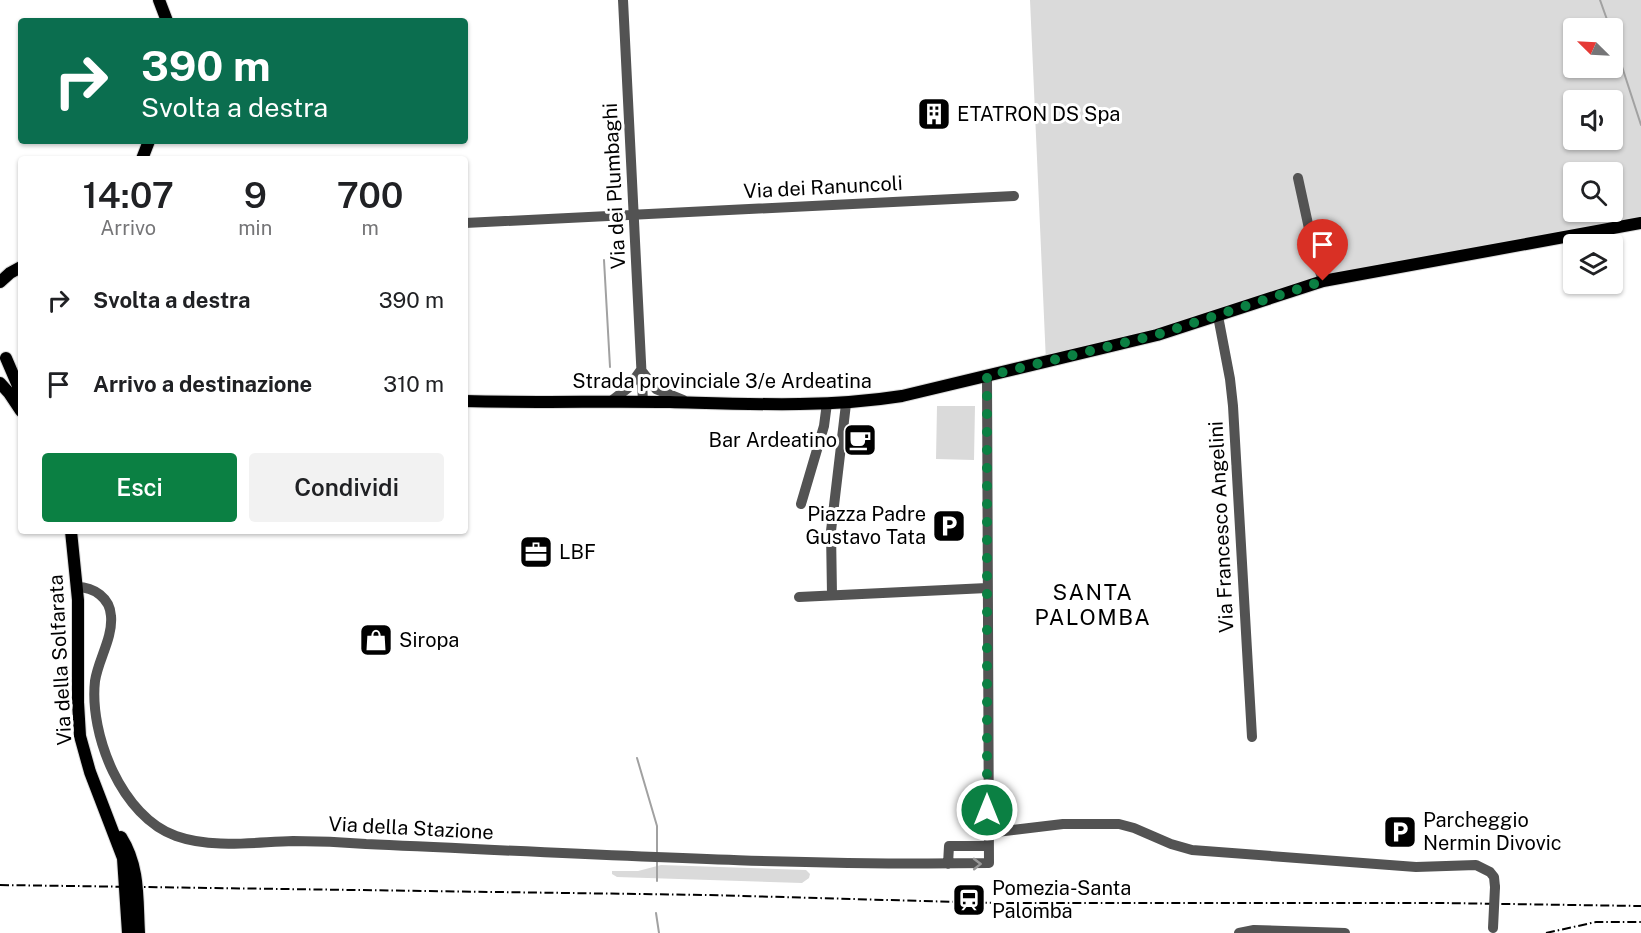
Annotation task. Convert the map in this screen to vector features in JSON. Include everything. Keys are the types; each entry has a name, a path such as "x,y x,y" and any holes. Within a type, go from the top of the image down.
{"main road":[{"path":"159,0 166,18"},
{"name":"Strada provinciale 3/e Ardeatina","path":"468,401 846,404 902,396 1156,335 1323,281 1641,223"},
{"path":"0,282 18,269"},
{"path":"3,355 18,364"},
{"path":"3,355 18,387"},
{"path":"0,383 18,407"},
{"name":"Via della Solfarata","path":"71,534 79,629 80,736 90,772 109,818 124,867 128,933"},
{"name":"Via della Solfarata","path":"109,818 128,848 135,865 139,933"}],"street":[{"name":"Via dei Plumbaghi","path":"623,0 643,402"},
{"path":"1298,178 1315,256 1323,281"},
{"name":"Via dei Ranuncoli","path":"468,223 1014,196"},
{"name":"Via Francesco Angelini","path":"1218,316 1233,406 1252,737"},
{"path":"610,402 628,388 641,370 656,389 690,403"},
{"path":"948,864 949,846 988,846 987,376"},
{"path":"801,504 824,426 827,403"},
{"path":"832,596 831,531 846,404"},
{"name":"Via della Stazione","path":"77,587 99,593 106,600 111,613 109,633 98,670 94,694 96,717 107,756 117,779 133,805 152,822 171,834 189,840 221,843 312,841 760,862 948,864 988,863 988,846"},
{"path":"799,597 987,588"},
{"path":"987,833 1063,824 1119,824 1192,850 1416,867 1476,865 1491,872 1494,877 1492,930"},
{"path":"1239,933 1254,930 1345,933"}],"shaded area":[{"path":"1030,0 1641,0 1641,223 1580,234 1563,234 1563,237 1362,273 1046,362"},
{"path":"937,406 975,406 974,460 936,459"},
{"path":"661,865 806,870 810,874 809,878 802,883 617,877 612,874 612,871 638,871"}],"waterway":[{"path":"1600,0 1606,18"},
{"path":"1623,70 1641,125"},
{"path":"604,260 610,367"},
{"path":"637,758 657,826 657,855"},
{"path":"657,860 657,881"},
{"path":"656,913 659,933"}],"railway":[{"path":"0,885 709,895 995,903 1442,903 1641,906"},
{"path":"1546,933 1596,922 1641,922"}],"place":[{"name":"ETATRON DS Spa","path":"934,114"},
{"name":"Bar Ardeatino","path":"860,440"},
{"name":"Piazza Padre Gustavo Tata","path":"949,526"},
{"name":"LBF","path":"536,552"},
{"name":"Siropa","path":"376,640"},
{"name":"Parcheggio Nermin Divovic","path":"1400,832"},
{"name":"Pomezia-Santa Palomba","path":"969,900"}],"district":[{"name":"SANTA PALOMBA","path":"1093,604"}],"route":[{"path":"987,810 987,376 1156,335 1323,281"}]}
